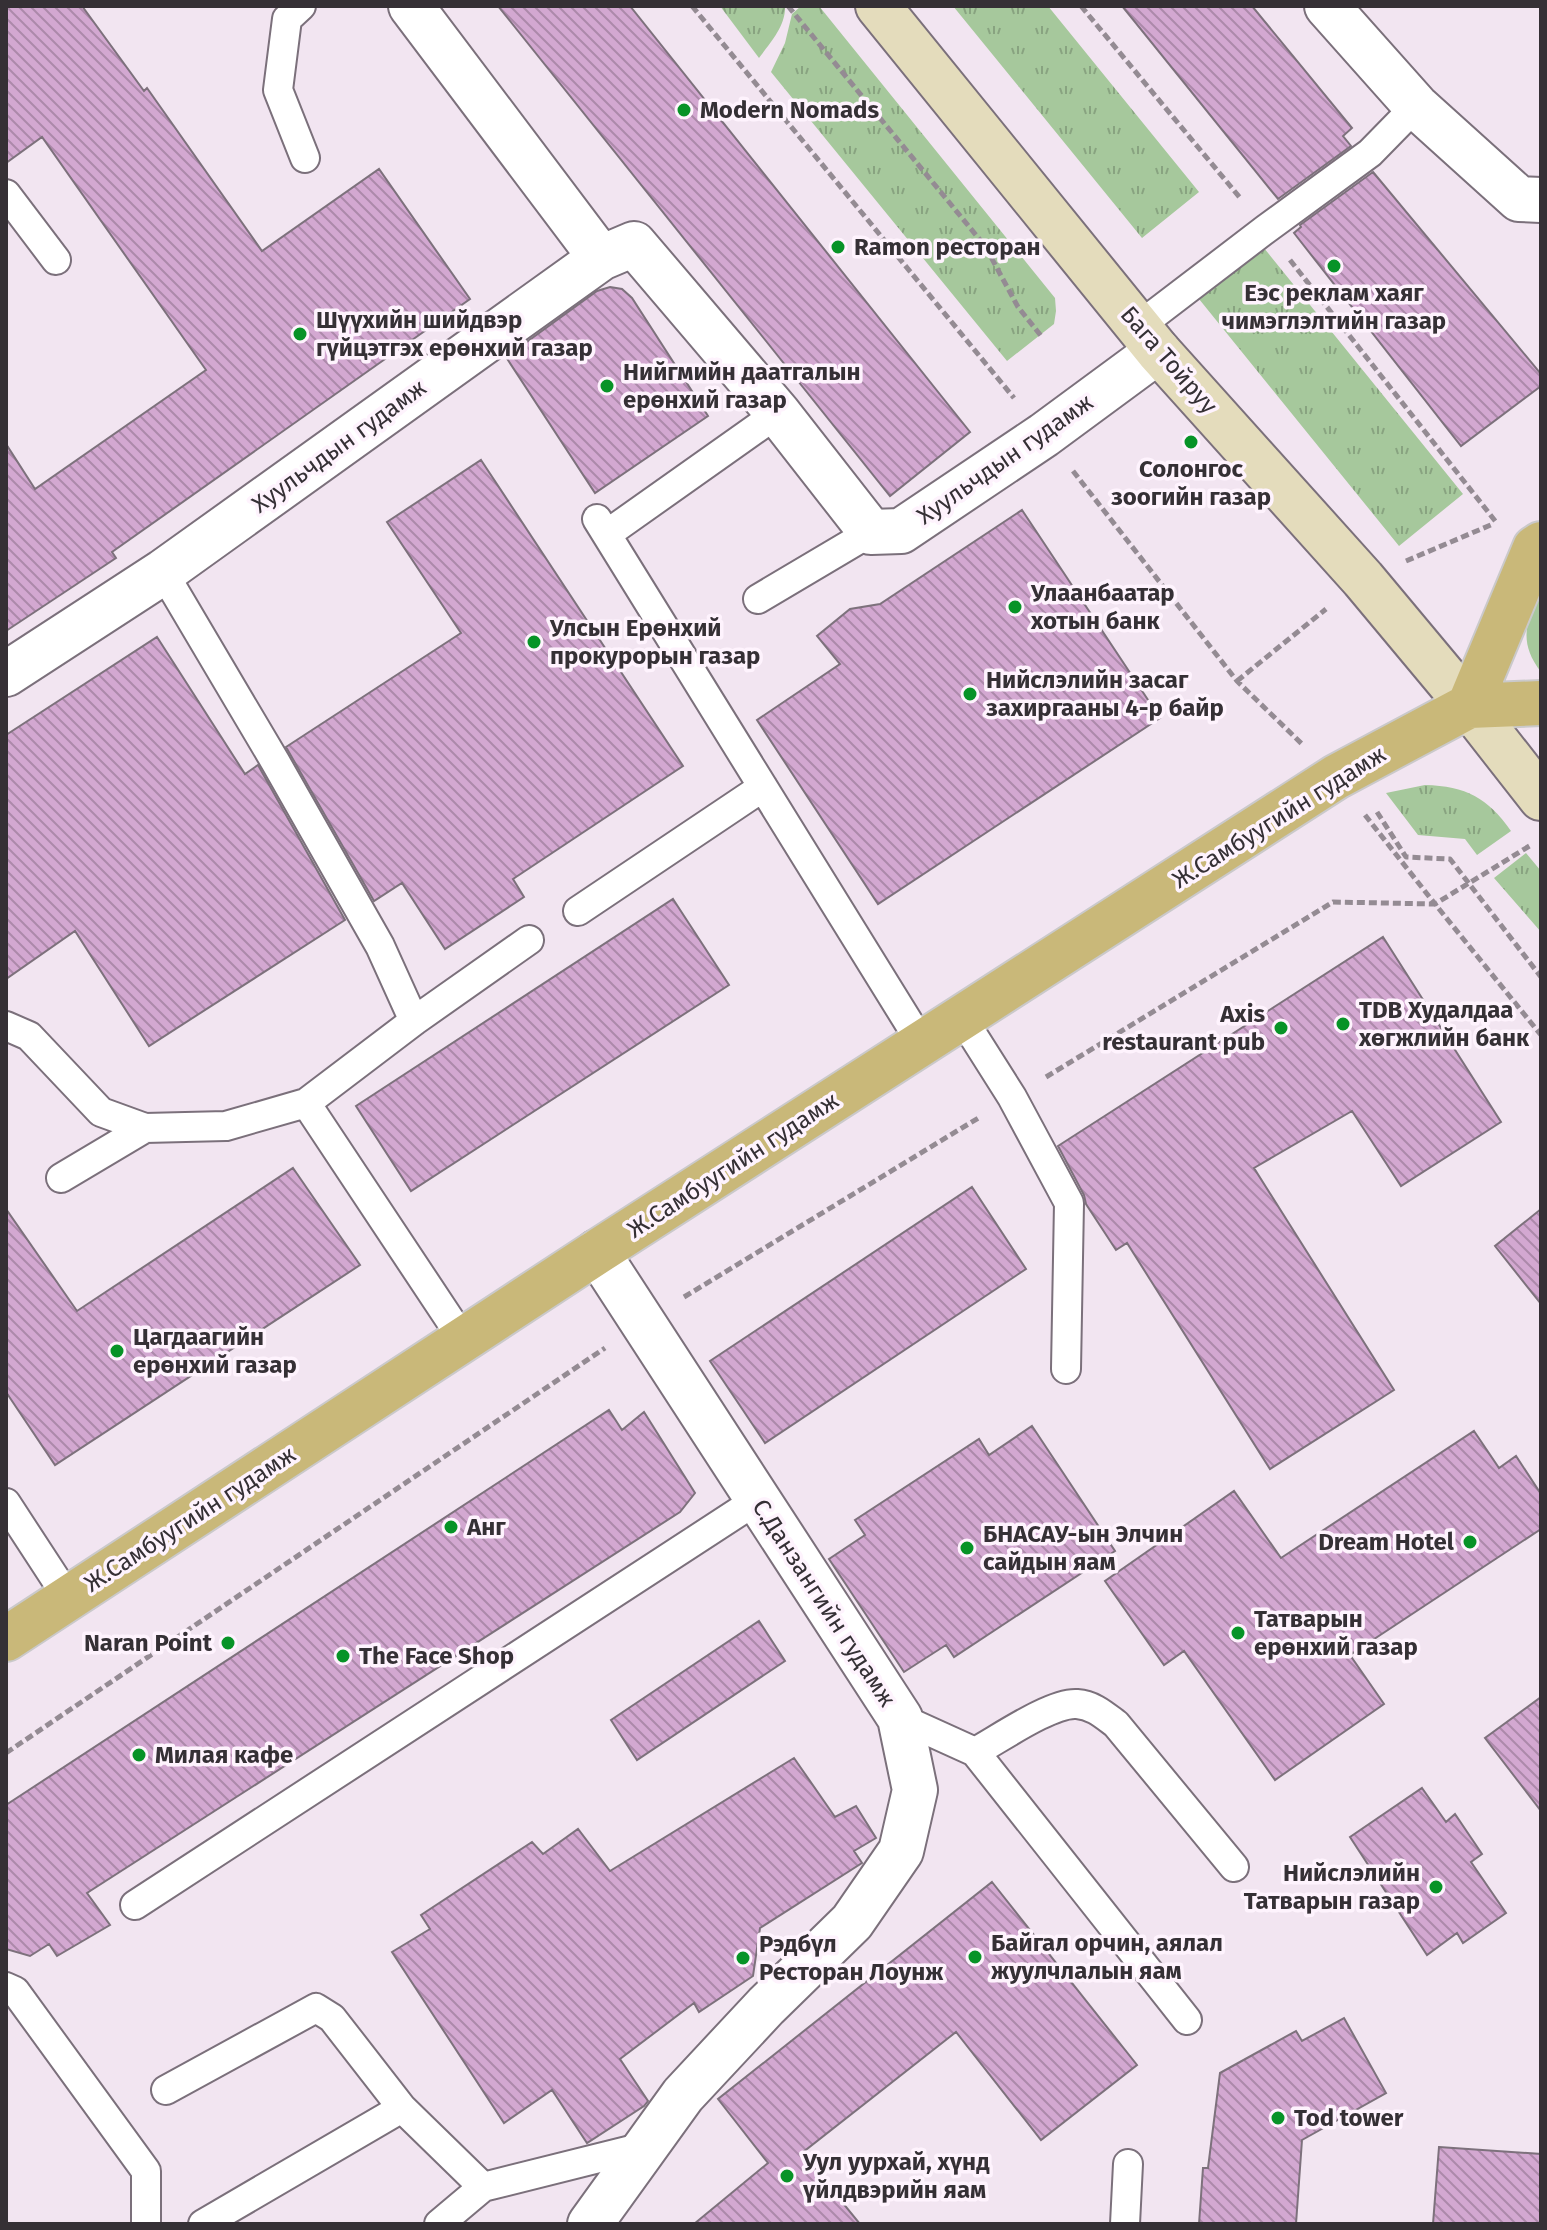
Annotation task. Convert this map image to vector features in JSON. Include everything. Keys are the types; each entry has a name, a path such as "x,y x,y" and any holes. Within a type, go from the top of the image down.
{"main road":[{"name":"Бага Тойруу","path":"878,6 1148,339 1363,579 1541,798"},
{"path":"1469,706 1535,548 1541,544"},
{"name":"Ж.Самбуугийн гудамж","path":"6,1639 597,1252 1336,777 1469,706 1541,703"}],"street":[{"path":"411,6 601,258"},
{"path":"1327,6 1416,106 1519,199 1541,200"},
{"name":"Хуульчдын гудамж","path":"6,674 163,572 601,258 634,244 778,413 871,532 901,531 1044,435 1148,339"},
{"name":"С.Данзангийн гудамж","path":"597,1252 900,1718"},
{"path":"590,2224 683,2095 766,2006 852,1922 901,1851 915,1790 900,1718"}],"lane":[{"path":"301,6 287,19 278,90 305,158"},
{"path":"1148,339 1266,229 1370,153 1416,106"},
{"path":"6,194 56,260"},
{"path":"778,413 602,527 922,1044"},
{"path":"758,599 871,532"},
{"path":"163,572 380,946 414,1021"},
{"path":"578,911 763,787"},
{"path":"6,1026 29,1036 101,1112 145,1128 226,1126 306,1103 414,1021 529,940"},
{"path":"962,1018 1012,1097 1069,1203 1066,1369"},
{"path":"306,1103 464,1341"},
{"path":"61,1178 145,1128"},
{"path":"135,1905 757,1500"},
{"path":"6,1503 68,1598"},
{"path":"975,1752 1061,1704 1081,1704 1099,1710 1116,1724 1234,1867"},
{"name":"С.Данзангийн гудамж","path":"900,1718 975,1752 1187,2020"},
{"path":"6,1987 15,1991 146,2171 146,2224"},
{"path":"166,2090 316,2008 332,2018 402,2108 483,2187"},
{"path":"203,2224 402,2108"},
{"path":"439,2224 483,2187 647,2146"},
{"path":"1125,2224 1128,2164"}],"path":[{"path":"692,6 1044,435 1237,681 1336,777 1541,1035"},
{"path":"788,6 985,246 1018,307 1042,337"},
{"path":"1377,812 1406,857 1450,859 1541,977"},
{"path":"6,1753 643,1322 1333,902 1435,904 1541,839"}],"green space":[{"path":"720,6 785,6 785,13 776,34 759,58"},
{"path":"801,6 819,6 1055,298 1054,324 1007,361 771,72 785,43 792,14"},
{"path":"953,6 1048,6 1199,192 1142,238"},
{"path":"1264,248 1463,494 1399,546 1199,299"},
{"path":"1541,588 1541,672 1529,650 1527,630"},
{"path":"1425,785 1452,788 1475,796 1494,810 1511,831 1477,855 1465,839 1418,835 1386,793"},
{"path":"1526,853 1541,871 1541,932 1494,878"}],"building":[{"name":"Шүүхийн шийдвэр гүйцэтгэх ерөнхий газар","path":"6,6 82,6 144,91 147,88 262,251 379,169 470,299 112,552 116,558 6,631 6,444 35,489 206,370 42,137 6,163"},
{"path":"498,6 630,6 970,432 890,496"},
{"path":"1122,6 1252,6 1352,128 1343,136 1351,146 1278,199"},
{"path":"1373,172 1541,374 1541,386 1461,446 1294,233 1300,225"},
{"name":"Нийгмийн даатгалын ерөнхий газар","path":"610,287 622,289 632,298 708,416 595,493 506,357 597,291"},
{"name":"Улсын Ерөнхий прокурорын газар","path":"481,460 683,766 513,879 524,897 445,949 402,883 374,901 286,747 461,633 387,522"},
{"name":"Нийслэлийн засаг захиргааны 4-р байр","path":"1022,510 1160,718 878,904 757,720 840,664 817,636 850,609 880,604"},
{"path":"157,637 245,774 258,765 345,920 149,1046 75,931 6,979 6,735"},
{"path":"673,899 729,985 411,1191 356,1106"},
{"name":"TDB Худалдаа хөгжлийн банк","path":"1383,937 1501,1122 1401,1186 1352,1111 1254,1168 1394,1390 1270,1469 1127,1243 1116,1250 1086,1204 1058,1146"},
{"name":"Цагдаагийн ерөнхий газар","path":"293,1168 360,1265 55,1465 6,1392 6,1209 77,1311"},
{"path":"972,1187 1026,1269 765,1443 710,1361"},
{"path":"1541,1209 1541,1304 1495,1246"},
{"path":"609,1410 622,1430 644,1412 695,1493 680,1512 87,1893 110,1925 57,1956 49,1944 30,1956 6,1949 6,1805"},
{"name":"БНАСАУ-ын Элчин сайдын яам","path":"1032,1426 1115,1551 954,1657 946,1645 904,1672 829,1559 865,1535 855,1520 979,1439 989,1455"},
{"path":"1474,1431 1499,1468 1516,1456 1541,1494 1541,1529 1350,1655 1384,1704 1275,1780 1184,1651 1164,1665 1105,1581 1234,1491 1281,1558"},
{"path":"759,1621 785,1661 637,1760 611,1720"},
{"path":"1541,1697 1541,1811 1485,1738"},
{"path":"794,1758 835,1817 856,1806 876,1838 854,1851 862,1863 760,1928 753,1976 699,2012 694,2003 620,2059 648,2101 644,2106 587,2143 552,2090 504,2123 392,1952 430,1929 421,1915 532,1842 543,1854 578,1829 610,1871"},
{"name":"Нийслэлийн Татварын газар","path":"1422,1788 1446,1822 1455,1814 1482,1854 1471,1862 1506,1913 1463,1943 1457,1933 1427,1955 1350,1837"},
{"name":"Байгал орчин, аялал жуулчлалын яам","path":"992,1882 1137,2065 1041,2140 956,2032 802,2153 860,2224 694,2224 768,2163 718,2099"},
{"name":"Tod tower","path":"1344,2018 1386,2093 1302,2140 1296,2224 1199,2224 1203,2168 1208,2168 1220,2073 1296,2031 1302,2041"},
{"path":"1439,2147 1541,2154 1541,2224 1433,2224"}],"place":[{"name":"Modern Nomads","path":"684,110"},
{"name":"Ramon ресторан","path":"838,247"},
{"name":"Еэс реклам хаяг чимэглэлтийн газар","path":"1334,266"},
{"name":"Шүүхийн шийдвэр гүйцэтгэх ерөнхий газар","path":"300,334"},
{"name":"Нийгмийн даатгалын ерөнхий газар","path":"607,386"},
{"name":"Солонгос зоогийн газар","path":"1191,442"},
{"name":"Улаанбаатар хотын банк","path":"1015,607"},
{"name":"Улсын Ерөнхий прокурорын газар","path":"534,642"},
{"name":"Нийслэлийн засаг захиргааны 4-р байр","path":"970,694"},
{"name":"TDB Худалдаа хөгжлийн банк","path":"1343,1024"},
{"name":"Axis restaurant pub","path":"1281,1028"},
{"name":"Цагдаагийн ерөнхий газар","path":"117,1351"},
{"name":"Анг","path":"451,1527"},
{"name":"Dream Hotel","path":"1470,1542"},
{"name":"БНАСАУ-ын Элчин сайдын яам","path":"967,1548"},
{"name":"Татварын ерөнхий газар","path":"1238,1633"},
{"name":"Naran Point","path":"228,1643"},
{"name":"The Face Shop","path":"343,1656"},
{"name":"Милая кафе","path":"139,1755"},
{"name":"Нийслэлийн Татварын газар","path":"1436,1887"},
{"name":"Байгал орчин, аялал жуулчлалын яам","path":"975,1957"},
{"name":"Рэдбүл Ресторан Лоунж","path":"743,1958"},
{"name":"Tod tower","path":"1278,2118"},
{"name":"Уул уурхай, хүнд үйлдвэрийн яам","path":"787,2176"}]}
